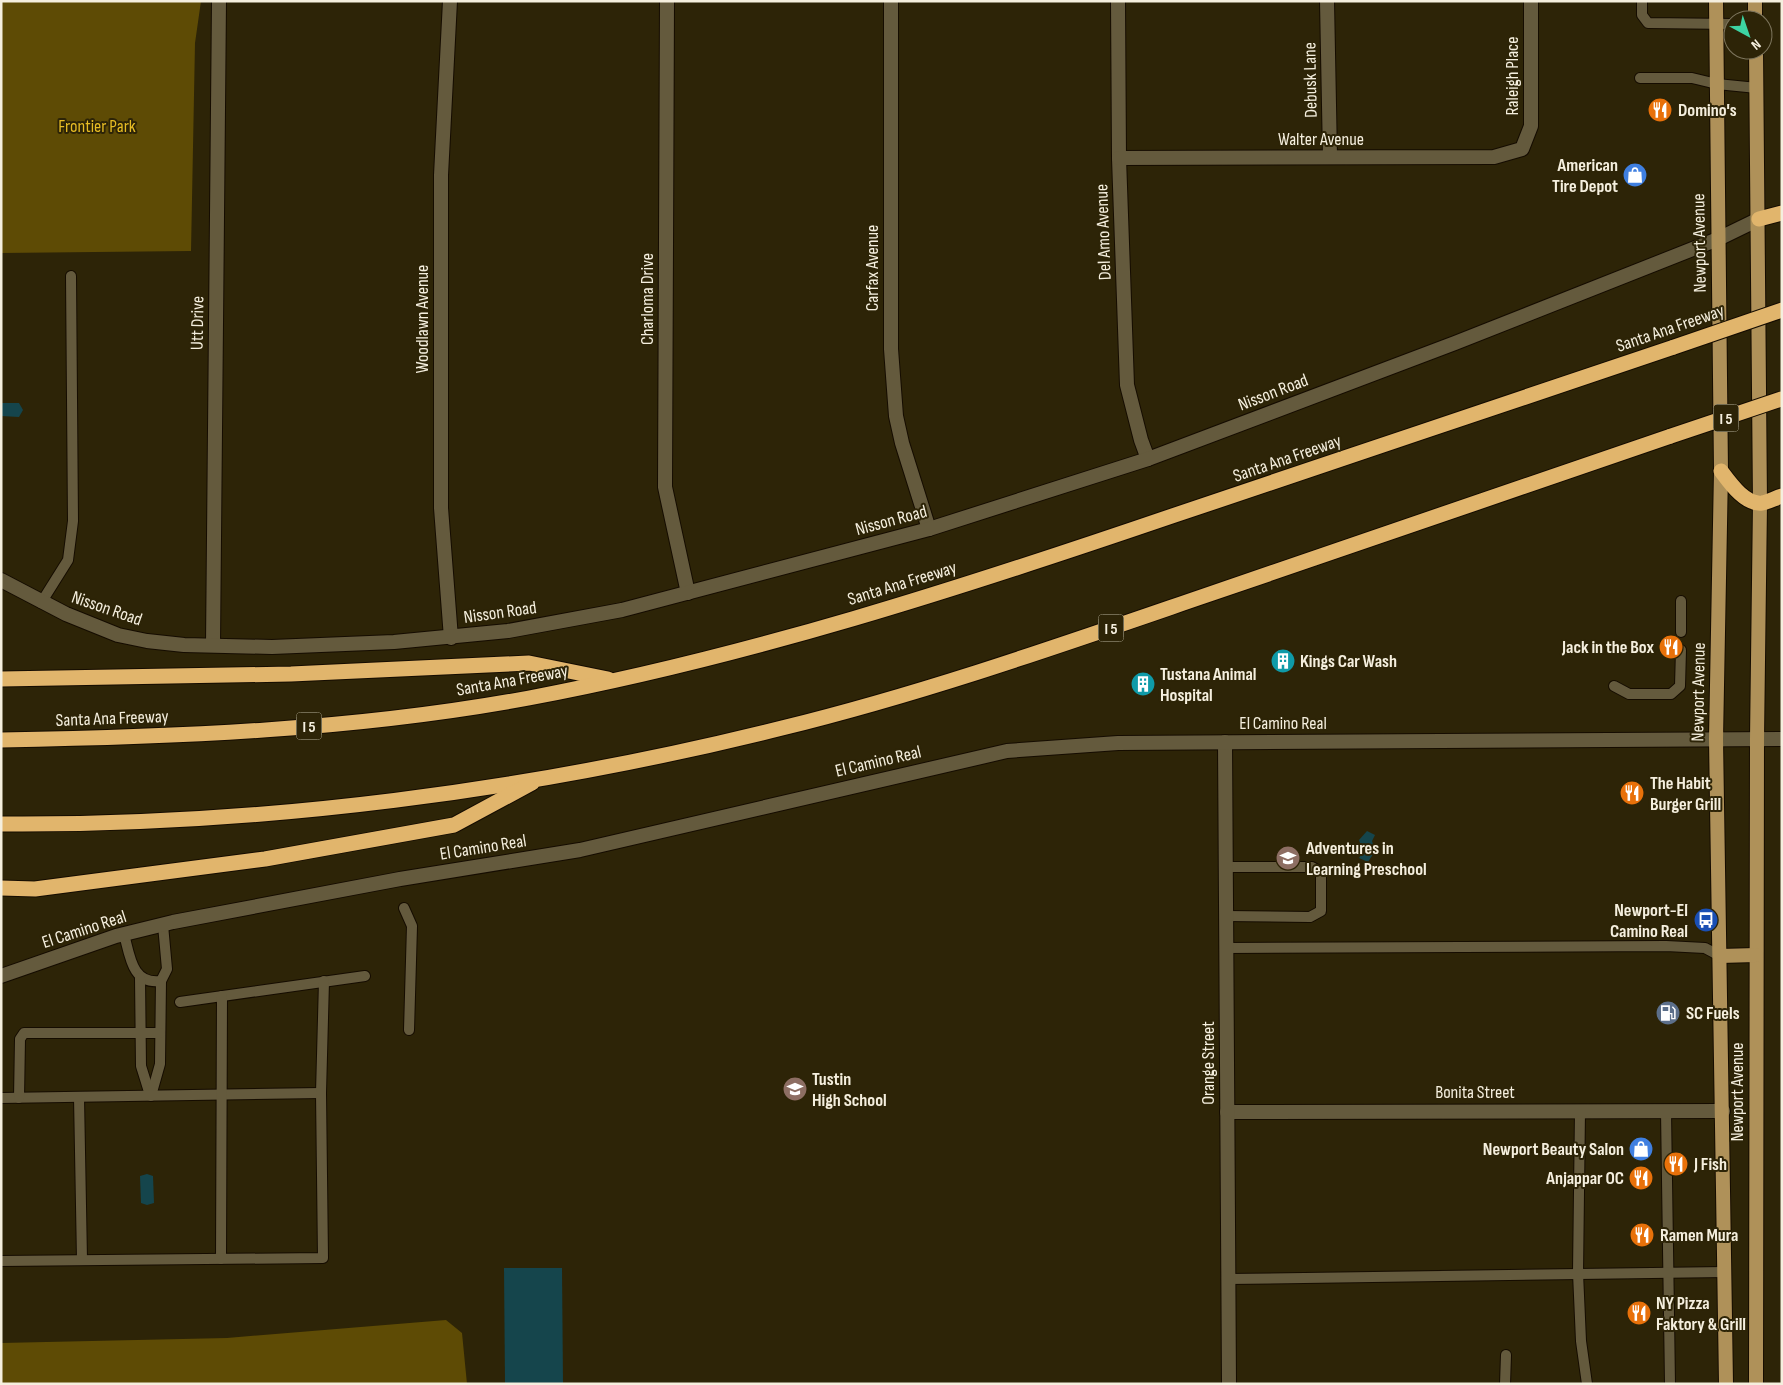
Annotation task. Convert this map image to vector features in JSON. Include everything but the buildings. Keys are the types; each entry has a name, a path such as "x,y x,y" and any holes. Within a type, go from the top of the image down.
{"highway":[{"path":"1759,220 1782,213"},
{"name":"Santa Ana Freeway","path":"1,740 110,738 257,730 401,717 526,699 614,681 752,648 1040,561 1782,310"},
{"name":"I 5","path":"1,824 96,824 223,818 379,801 540,778 669,754 782,728 900,696 1013,662 1781,399"},
{"path":"1721,471 1738,492 1760,503 1782,496"},
{"path":"1,679 291,674 529,663 614,681"},
{"path":"1,888 35,889 265,859 454,825 540,778"}],"main road":[{"name":"Newport Avenue","path":"1716,1 1721,471 1716,739 1726,1384"},
{"name":"Newport Avenue","path":"1756,60 1759,220 1760,503 1756,955 1756,1384"},
{"path":"1720,956 1756,955"}],"street":[{"name":"Utt Drive","path":"213,645 219,1"},
{"name":"Woodlawn Avenue","path":"450,1 441,175 440,508 452,638"},
{"name":"Charloma Drive","path":"667,1 665,487 688,594"},
{"name":"Carfax Avenue","path":"891,1 891,349 893,381 902,443 930,529"},
{"name":"Del Amo Avenue","path":"1118,1 1119,158 1127,384 1141,440 1148,459"},
{"name":"Debusk Lane","path":"1327,1 1330,157"},
{"name":"Raleigh Place","path":"1522,149 1532,126 1531,1"},
{"name":"Walter Avenue","path":"1119,158 1494,157 1522,149"},
{"name":"Nisson Road","path":"1,580 41,603 118,635 147,641 213,645 281,646 452,638 508,631 605,614 688,594 930,529 1148,459 1456,343 1718,239 1759,220"},
{"name":"El Camino Real","path":"1,976 124,934 163,925 400,879 580,850 1007,751 1118,743 1782,739"},
{"name":"Orange Street","path":"1224,742 1229,1384"},
{"name":"Bonita Street","path":"1227,1112 1723,1110"}],"lane":[{"path":"1642,1 1642,15 1648,23 1723,24"},
{"path":"1640,78 1692,78 1717,84 1756,88"},
{"path":"41,603 68,560 73,522 70,276"},
{"path":"1681,601 1681,632"},
{"path":"1614,686 1629,694 1672,694 1680,686 1681,650"},
{"path":"1225,867 1312,867 1321,872 1321,911 1318,914 1310,917 1226,916"},
{"path":"404,908 412,926 409,1030"},
{"path":"151,1096 160,1064 161,980 167,969 163,925"},
{"path":"124,934 132,963 140,978 141,1066 151,1096"},
{"path":"1226,948 1666,946 1705,948 1720,956"},
{"path":"180,1002 365,976"},
{"path":"140,978 150,982 161,980"},
{"path":"1,1261 323,1258 321,1093 324,981"},
{"path":"221,1259 222,996"},
{"path":"18,1098 20,1039 24,1033 160,1034"},
{"path":"1,1098 321,1093"},
{"path":"79,1097 82,1260"},
{"path":"1580,1111 1578,1273 1581,1341 1587,1384"},
{"path":"1666,1111 1670,1384"},
{"path":"1228,1278 1725,1272"},
{"path":"1505,1384 1506,1354"}],"green space":[{"name":"Frontier Park","path":"1,1 201,1 195,43 191,251 1,253"},
{"path":"446,1320 462,1333 467,1384 1,1384 1,1343 227,1338"}],"water":[{"path":"1,403 19,403 23,410 19,417 1,416"},
{"path":"1367,831 1375,835 1372,841 1375,851 1368,862 1359,858 1363,852 1359,840"},
{"path":"147,1174 153,1176 154,1203 147,1205 141,1203 140,1176"},
{"path":"504,1268 562,1268 563,1384 505,1384"}],"place":[{"name":"Domino's","path":"1660,110"},
{"name":"American Tire Depot","path":"1635,175"},
{"name":"Jack in the Box","path":"1671,647"},
{"name":"Kings Car Wash","path":"1283,661"},
{"name":"Tustana Animal Hospital","path":"1143,684"},
{"name":"The Habit Burger Grill","path":"1632,793"},
{"name":"Adventures in Learning Preschool","path":"1288,858"},
{"name":"Newport-El Camino Real","path":"1706,920"},
{"name":"SC Fuels","path":"1668,1013"},
{"name":"Tustin High School","path":"795,1089"},
{"name":"Newport Beauty Salon","path":"1641,1149"},
{"name":"J Fish","path":"1676,1164"},
{"name":"Anjappar OC","path":"1641,1178"},
{"name":"Ramen Mura","path":"1642,1235"},
{"name":"NY Pizza Faktory & Grill","path":"1639,1313"}]}
